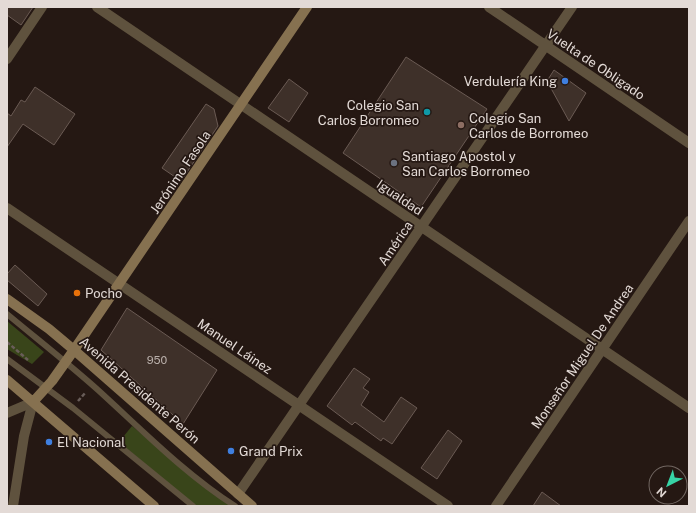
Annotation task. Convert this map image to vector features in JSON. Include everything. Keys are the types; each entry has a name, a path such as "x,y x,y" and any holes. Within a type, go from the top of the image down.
{"main road":[{"name":"Jerónimo Fasola","path":"33,402 65,363 307,7"},
{"name":"Avenida Presidente Perón","path":"7,299 49,329 74,350 252,506"},
{"path":"7,380 154,506"}],"street":[{"path":"7,59 42,7"},
{"name":"Igualdad","path":"96,7 689,408"},
{"name":"Vuelta de Obligado","path":"489,7 689,143"},
{"name":"América","path":"238,494 572,7"},
{"name":"Manuel Láinez","path":"7,208 448,506"},
{"name":"Monseñor Miguel De Andrea","path":"496,506 689,221"},
{"path":"7,413 33,402"},
{"path":"13,506 24,436 33,402"}],"lane":[{"path":"7,314 92,385 155,442 216,493 235,506"},
{"path":"7,359 73,408 193,506"}],"path":[{"path":"73,408 92,385"}],"green space":[{"path":"7,321 44,352 32,364 7,349"},
{"path":"132,426 214,494 231,506 195,506 119,442"}],"building":[{"path":"7,7 33,7 21,25 7,15"},
{"name":"Colegio San Carlos Borromeo","path":"406,57 487,109 421,207 343,153"},
{"path":"554,70 586,93 569,121 547,81"},
{"path":"289,79 308,93 289,122 268,108"},
{"path":"35,87 75,114 54,145 23,124 7,147 7,113 11,116 21,100 25,102"},
{"path":"206,104 214,109 218,126 181,181 162,168"},
{"path":"15,265 47,294 38,306 7,280 7,274"},
{"path":"127,308 217,370 183,424 101,350"},
{"path":"354,368 370,379 363,388 369,392 361,405 384,422 401,397 417,408 392,444 383,438 381,441 355,422 352,425 327,406"},
{"path":"448,430 462,441 437,479 421,468"},
{"path":"542,492 561,506 533,506"}],"place":[{"name":"Verdulería King","path":"565,81"},
{"name":"Colegio San Carlos Borromeo","path":"427,112"},
{"name":"Colegio San Carlos de Borromeo","path":"461,125"},
{"name":"Santiago Apostol y San Carlos Borromeo","path":"394,163"},
{"name":"Pocho","path":"77,293"},
{"name":"El Nacional","path":"49,442"},
{"name":"Grand Prix","path":"231,451"}]}
